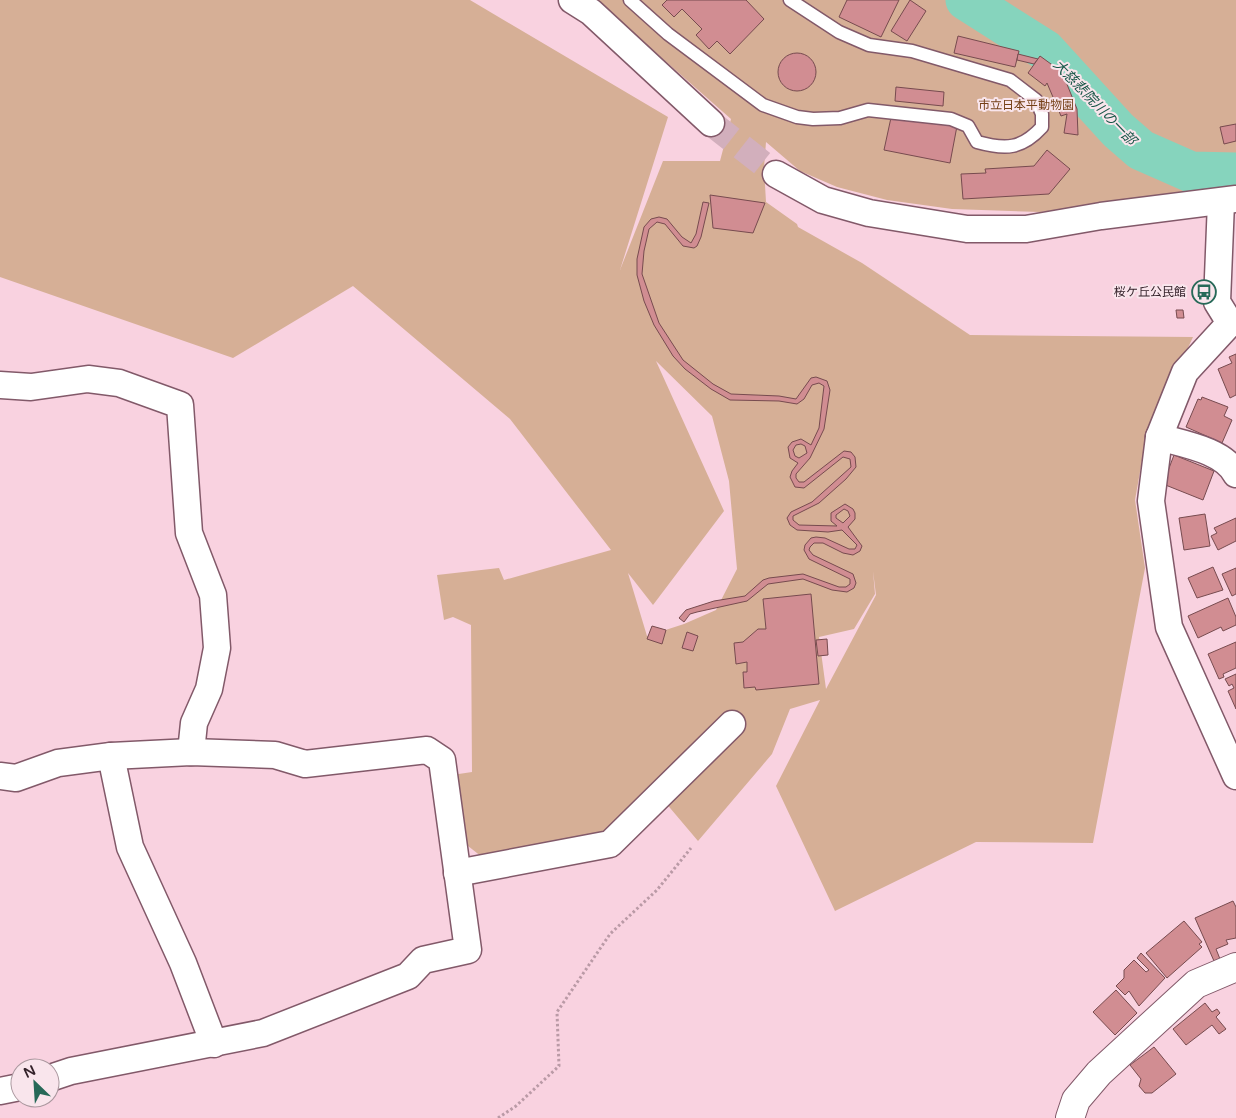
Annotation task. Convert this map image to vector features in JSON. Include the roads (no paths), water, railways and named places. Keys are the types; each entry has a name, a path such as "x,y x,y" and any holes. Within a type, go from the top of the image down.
{"street":[{"path":"572,0 591,12 711,123"},
{"path":"776,174 832,203 869,213 967,229 1026,229 1100,216 1228,201 1218,302 1233,324 1186,372 1159,437 1151,501 1169,627 1236,776"},
{"path":"0,385 31,387 88,379 119,383 180,405 190,533 213,595 217,648 209,689 194,723 191,752"},
{"path":"1159,437 1216,456 1235,469"},
{"path":"457,874 610,844 732,724"},
{"path":"0,776 16,778 58,763 111,756 191,752 275,755 305,764 426,750 442,760 468,950 423,960 408,976 263,1033 80,1069 60,1075"},
{"path":"111,756 130,847 183,963 214,1044"},
{"path":"1070,1118 1076,1100 1099,1072 1196,984 1236,967"}],"lane":[{"path":"630,0 668,34 763,105 797,117 840,118 868,110 951,119 968,126 977,142 995,147 1020,145 1032,137 1042,126 1042,114 1036,100 1010,80 912,51 869,44 839,32 790,0"}],"waterway":[{"name":"大慈悲院川の一部","path":"966,0 1045,50 1118,130 1141,150 1191,172 1236,173"}],"tunnel":[{"path":"711,123 776,174"}],"place":[{"name":"桜ケ丘公民館","path":"1204,292"}],"park label":[{"name":"市立日本平動物園","path":"1026,105"}]}
